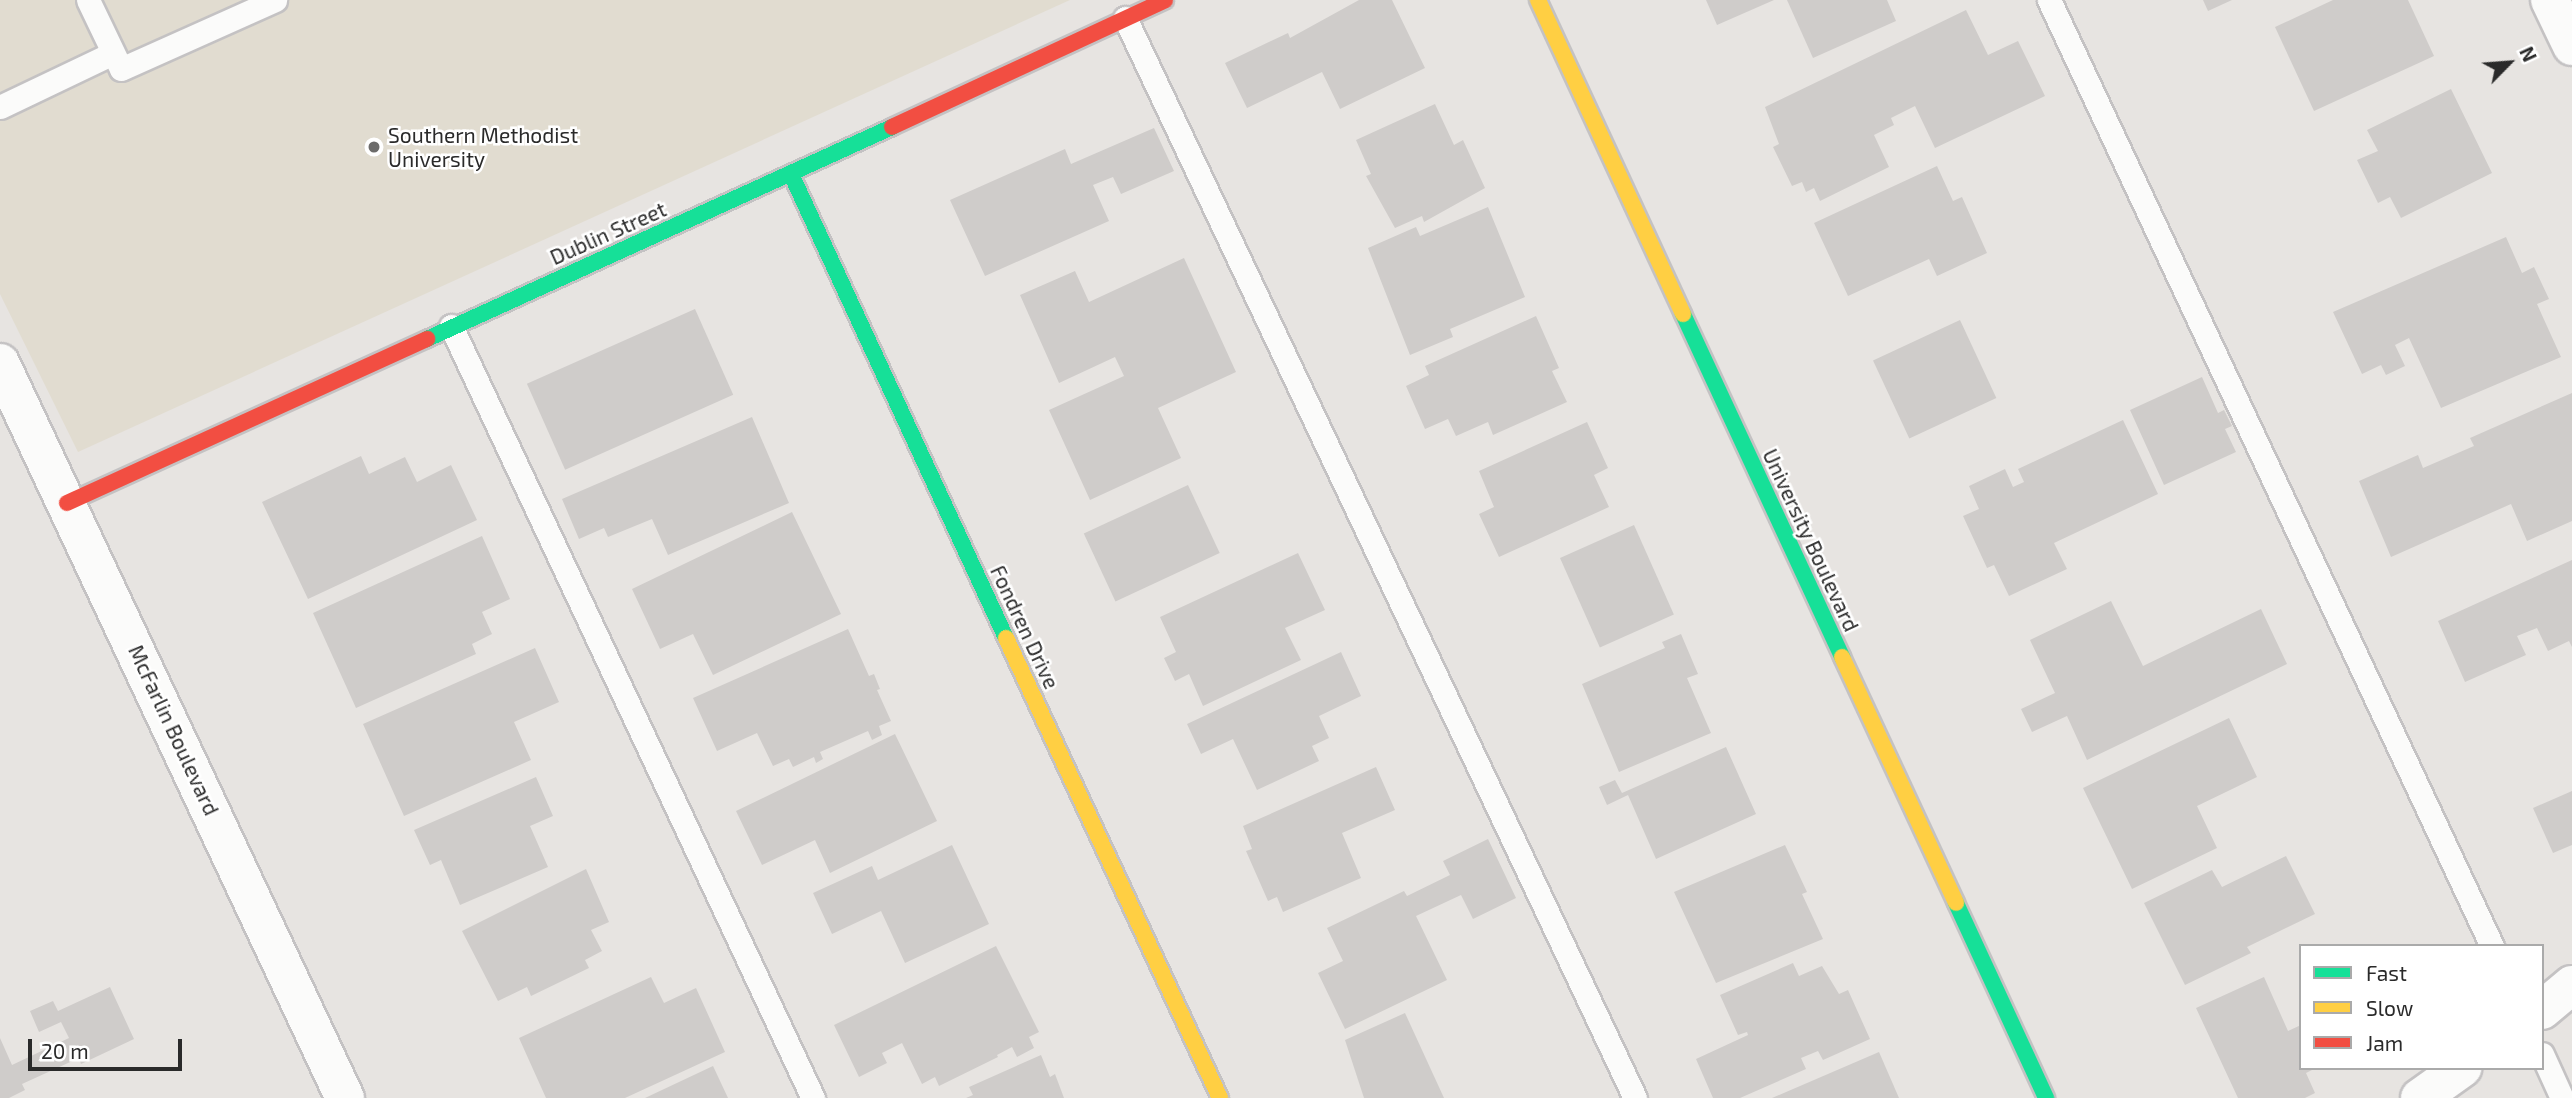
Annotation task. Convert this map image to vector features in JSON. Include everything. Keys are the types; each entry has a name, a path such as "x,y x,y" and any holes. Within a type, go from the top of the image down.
{"street":[{"name":"Dublin Street","path":"68,503 451,326 791,174 1165,0"},
{"name":"University Boulevard","path":"1538,0 2046,1098"},
{"path":"2550,0 2572,46"},
{"name":"Fondren Drive","path":"791,174 1220,1098"},
{"name":"McFarlin Boulevard","path":"0,363 345,1098"},
{"path":"2544,1008 2572,985"},
{"path":"2420,1098 2459,1070"}],"lane":[{"path":"88,0 121,69 275,0"},
{"path":"2049,0 2491,944"},
{"path":"1125,18 1635,1098"},
{"path":"0,107 113,53"},
{"path":"451,326 813,1098"},
{"path":"2544,1058 2562,1098"}],"shaded area":[{"name":"Southern Methodist University","path":"0,0 1070,0 78,452 0,294"}],"building":[{"path":"1359,0 1392,0 1425,68 1340,109 1322,72 1247,108 1225,63 1288,33 1290,38"},
{"path":"1706,0 1774,0 1717,25"},
{"path":"1787,0 1887,0 1896,21 1813,58"},
{"path":"2203,0 2232,0 2208,11"},
{"path":"2333,0 2408,0 2434,56 2314,111 2275,27"},
{"path":"1966,10 1988,55 2018,41 2045,96 1935,148 1915,106 1891,118 1894,125 1874,135 1889,167 1820,201 1814,188 1806,192 1802,182 1792,186 1773,147 1779,144 1765,107"},
{"path":"2451,89 2492,173 2401,218 2390,197 2378,203 2357,160 2378,151 2367,130"},
{"path":"1435,104 1454,145 1463,140 1485,188 1424,222 1422,216 1395,228 1366,176 1371,174 1356,140"},
{"path":"1154,128 1174,171 1121,194 1113,177 1093,185 1109,221 985,276 950,200 1065,149 1071,164"},
{"path":"1937,166 1953,201 1962,197 1987,253 1937,276 1929,259 1848,296 1814,223"},
{"path":"1488,207 1525,297 1450,329 1453,337 1410,355 1368,248 1416,227 1420,236"},
{"path":"2506,237 2522,273 2534,267 2549,299 2537,304 2561,357 2441,408 2409,338 2395,345 2405,366 2386,375 2381,365 2362,374 2333,312"},
{"path":"1184,258 1236,372 1158,408 1181,458 1090,500 1049,410 1124,376 1115,357 1059,383 1020,295 1075,271 1089,302"},
{"path":"695,309 733,395 565,470 527,384"},
{"path":"1536,316 1559,368 1552,371 1567,402 1493,435 1488,422 1456,436 1448,419 1425,429 1406,386 1429,375 1425,366"},
{"path":"1960,320 1996,398 1909,439 1873,361"},
{"path":"2202,377 2218,413 2224,410 2232,426 2225,429 2236,452 2164,485 2130,410"},
{"path":"2572,393 2572,521 2527,541 2511,504 2391,557 2359,481 2418,455 2423,468 2474,446 2470,438"},
{"path":"752,417 789,503 668,555 652,519 608,537 604,528 579,539 562,499"},
{"path":"2123,420 2158,494 2054,543 2067,569 2009,596 1994,565 1987,568 1963,516 1979,509 1969,486 2005,469 2013,487 2024,482 2018,469"},
{"path":"1587,422 1608,468 1594,475 1609,507 1499,557 1479,514 1494,507 1479,471"},
{"path":"361,456 369,474 405,457 417,482 451,465 477,520 308,599 262,502"},
{"path":"1188,485 1220,553 1115,602 1084,534"},
{"path":"792,512 841,614 713,675 693,634 660,649 632,589"},
{"path":"1634,525 1674,615 1600,647 1560,558"},
{"path":"482,536 510,599 482,612 492,634 472,644 476,654 356,708 313,613"},
{"path":"1298,553 1325,610 1285,628 1301,660 1203,706 1189,674 1175,681 1164,658 1176,652 1160,617"},
{"path":"2572,560 2572,647 2569,641 2548,651 2537,628 2517,636 2526,655 2465,682 2438,621"},
{"path":"2111,601 2143,666 2261,609 2287,664 2087,760 2067,716 2032,732 2021,709 2055,693 2030,640"},
{"path":"848,629 869,676 874,674 880,689 877,690 891,721 879,726 882,735 872,740 868,731 820,752 823,759 816,763 814,757 793,767 789,759 773,766 757,733 717,751 693,698"},
{"path":"1681,634 1698,674 1687,678 1711,733 1619,772 1582,684 1665,648 1662,642"},
{"path":"535,648 559,702 514,722 531,760 404,816 363,724"},
{"path":"1341,652 1361,696 1319,716 1329,738 1312,746 1319,761 1257,790 1233,739 1201,754 1187,724"},
{"path":"2229,718 2257,777 2197,806 2217,848 2132,889 2083,788"},
{"path":"895,734 937,821 830,873 815,840 762,865 736,811"},
{"path":"1726,747 1756,814 1656,859 1628,795 1607,805 1599,787 1615,780 1622,793"},
{"path":"1376,767 1395,810 1342,833 1361,878 1283,912 1277,897 1268,901 1246,851 1252,849 1243,826"},
{"path":"536,777 553,816 530,826 548,867 460,905 441,860 430,865 414,830"},
{"path":"2572,791 2572,845 2553,853 2533,808"},
{"path":"1488,839 1516,898 1473,919 1461,895 1416,916 1447,980 1345,1029 1318,973 1343,961 1327,928 1404,891 1407,896 1450,875 1443,861"},
{"path":"952,845 989,924 905,963 881,911 832,934 813,893 872,866 878,880"},
{"path":"1785,845 1807,892 1802,894 1823,939 1716,983 1674,892"},
{"path":"2286,856 2315,914 2247,947 2251,953 2185,985 2144,903 2212,870 2222,887"},
{"path":"586,869 609,922 591,930 602,951 585,960 589,968 531,996 527,987 498,1001 462,931"},
{"path":"996,946 1039,1032 1029,1037 1034,1048 1017,1057 1012,1047 997,1055 998,1057 939,1086 935,1077 922,1084 902,1043 882,1053 887,1063 859,1077 834,1025"},
{"path":"1793,963 1799,976 1822,966 1839,994 1848,990 1870,1039 1823,1060 1818,1051 1801,1058 1806,1069 1740,1098 1713,1098 1696,1059 1748,1035 1747,1032 1738,1035 1720,995"},
{"path":"651,977 664,1003 696,988 725,1052 625,1098 546,1098 519,1038"},
{"path":"2264,977 2288,1031 2299,1026 2299,1070 2312,1070 2306,1073 2315,1093 2305,1098 2238,1098 2196,1008"},
{"path":"110,987 134,1039 81,1064 79,1058 22,1084 25,1090 9,1098 0,1098 0,1038 12,1065 69,1038 61,1022 39,1032 30,1011 53,1001 58,1011"},
{"path":"1405,1013 1444,1098 1364,1098 1345,1040"},
{"path":"1879,1052 1899,1098 1772,1098"},
{"path":"1041,1055 1050,1077 1055,1074 1064,1098 966,1098 973,1095 969,1087"},
{"path":"713,1066 728,1098 645,1098"}],"traffic: fast":[{"path":"427,339 892,127"},
{"path":"791,174 1006,638"},
{"path":"1683,314 1842,657"},
{"path":"1956,903 2046,1098"}],"traffic: slow":[{"path":"1538,0 1683,314"},
{"path":"1006,638 1220,1098"},
{"path":"1842,657 1956,903"}],"traffic: jam":[{"path":"892,127 1165,0"},
{"path":"67,503 427,339"}],"place":[{"name":"Southern Methodist University","path":"374,147"}]}
